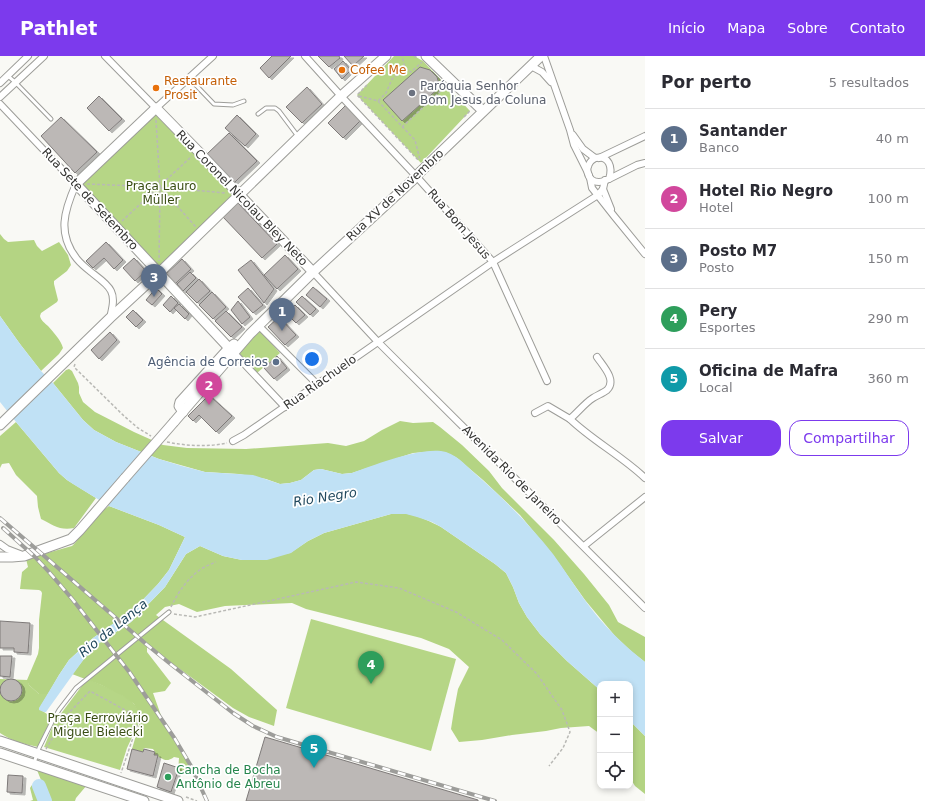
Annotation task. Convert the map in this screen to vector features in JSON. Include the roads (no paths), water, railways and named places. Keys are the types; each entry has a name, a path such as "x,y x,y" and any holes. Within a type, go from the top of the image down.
{"main road":[{"path":"0,425 341,96 386,56"},
{"name":"Rua XV de Novembro","path":"0,557 24,556 71,538 80,530 183,412 179,406 180,402 231,350 250,334 313,272 414,178 483,110 541,56"},
{"path":"424,58 483,110"},
{"name":"Rua Coronel Nicolau Bley Neto","path":"156,108 313,272"},
{"path":"76,184 156,108"},
{"name":"Rua Sete de Setembro","path":"76,184 231,350"},
{"path":"0,741 41,752 178,801"},
{"path":"0,753 144,801"}],"street":[{"path":"0,83 28,56"},
{"path":"0,97 44,56"},
{"name":"Rua Coronel Nicolau Bley Neto","path":"105,56 156,108"},
{"path":"156,108 213,56"},
{"name":"Rua Bom Jesus","path":"305,56 493,262 547,381"},
{"path":"544,56 577,152 589,177 598,182 636,165 645,163"},
{"path":"531,66 542,72 555,86"},
{"name":"Rua Sete de Setembro","path":"0,104 76,184"},
{"path":"570,130 584,150 597,158 603,158 611,166 611,174 603,189 614,216"},
{"path":"645,136 591,160 587,168 592,188 645,254"},
{"path":"76,184 66,213 64,226 65,237 78,260 111,290 113,301 110,318"},
{"name":"Rua Riachuelo","path":"233,441 285,407 493,262 598,195 603,189"},
{"name":"Rua Coronel Nicolau Bley Neto","path":"313,272 378,342"},
{"path":"258,325 317,384"},
{"name":"Avenida Rio de Janeiro","path":"378,342 645,608"},
{"name":"Rua Sete de Setembro","path":"231,350 285,407"},
{"path":"570,419 584,405 608,389 611,383 610,376 597,357"},
{"path":"535,413 548,406 570,419 591,438 637,470 645,478"},
{"path":"584,546 645,497"},
{"path":"0,544 7,549 24,556"}],"lane":[{"path":"8,76 51,119"},
{"path":"189,78 214,104 233,105 244,101"},
{"path":"258,114 266,108 275,108 299,137"},
{"path":"34,764 41,752 52,722 59,710 76,688 168,612"}],"water":[{"name":"Rio Negro","path":"0,316 41,371 53,383 83,420 94,430 116,442 159,459 205,472 253,475 280,484 301,480 314,470 321,469 342,474 352,473 399,457 424,452 446,452 455,456 499,495 527,524 553,554 597,616 628,648 645,662 645,736 633,724 633,681 597,681 597,687 567,661 540,634 527,617 519,603 506,573 441,527 432,522 406,514 391,514 324,533 308,541 291,553 267,560 242,560 223,556 200,546 186,554 165,587 131,622 98,644 84,659 46,712 39,710 69,660 93,638 134,609 158,584 169,570 185,537 159,525 109,506 67,480 59,473 0,402"}],"waterway":[{"name":"Rio da Lança","path":"39,786 45,801"}],"railway":[{"path":"0,518 146,644 233,713 253,726 277,737 495,801"},
{"path":"3,528 49,572 73,600 130,673 175,739 191,766 207,801"}],"place":[{"name":"Cofee Me","path":"342,70"},
{"name":"Restaurante Prosit","path":"156,88"},
{"name":"Paróquia Senhor Bom Jesus da Coluna","path":"412,93"},
{"name":"Posto M7","path":"154,297"},
{"name":"Santander","path":"282,331"},
{"name":"Agência de Correios","path":"276,362"},
{"name":"Hotel Rio Negro","path":"209,405"},
{"name":"Pery","path":"371,684"},
{"name":"Oficina de Mafra","path":"314,768"},
{"name":"Cancha de Bocha Antônio de Abreu","path":"168,777"}],"park label":[{"name":"Praça Lauro Müller","path":"161,193"},
{"name":"Praça Ferroviário Miguel Bielecki","path":"98,725"}]}
